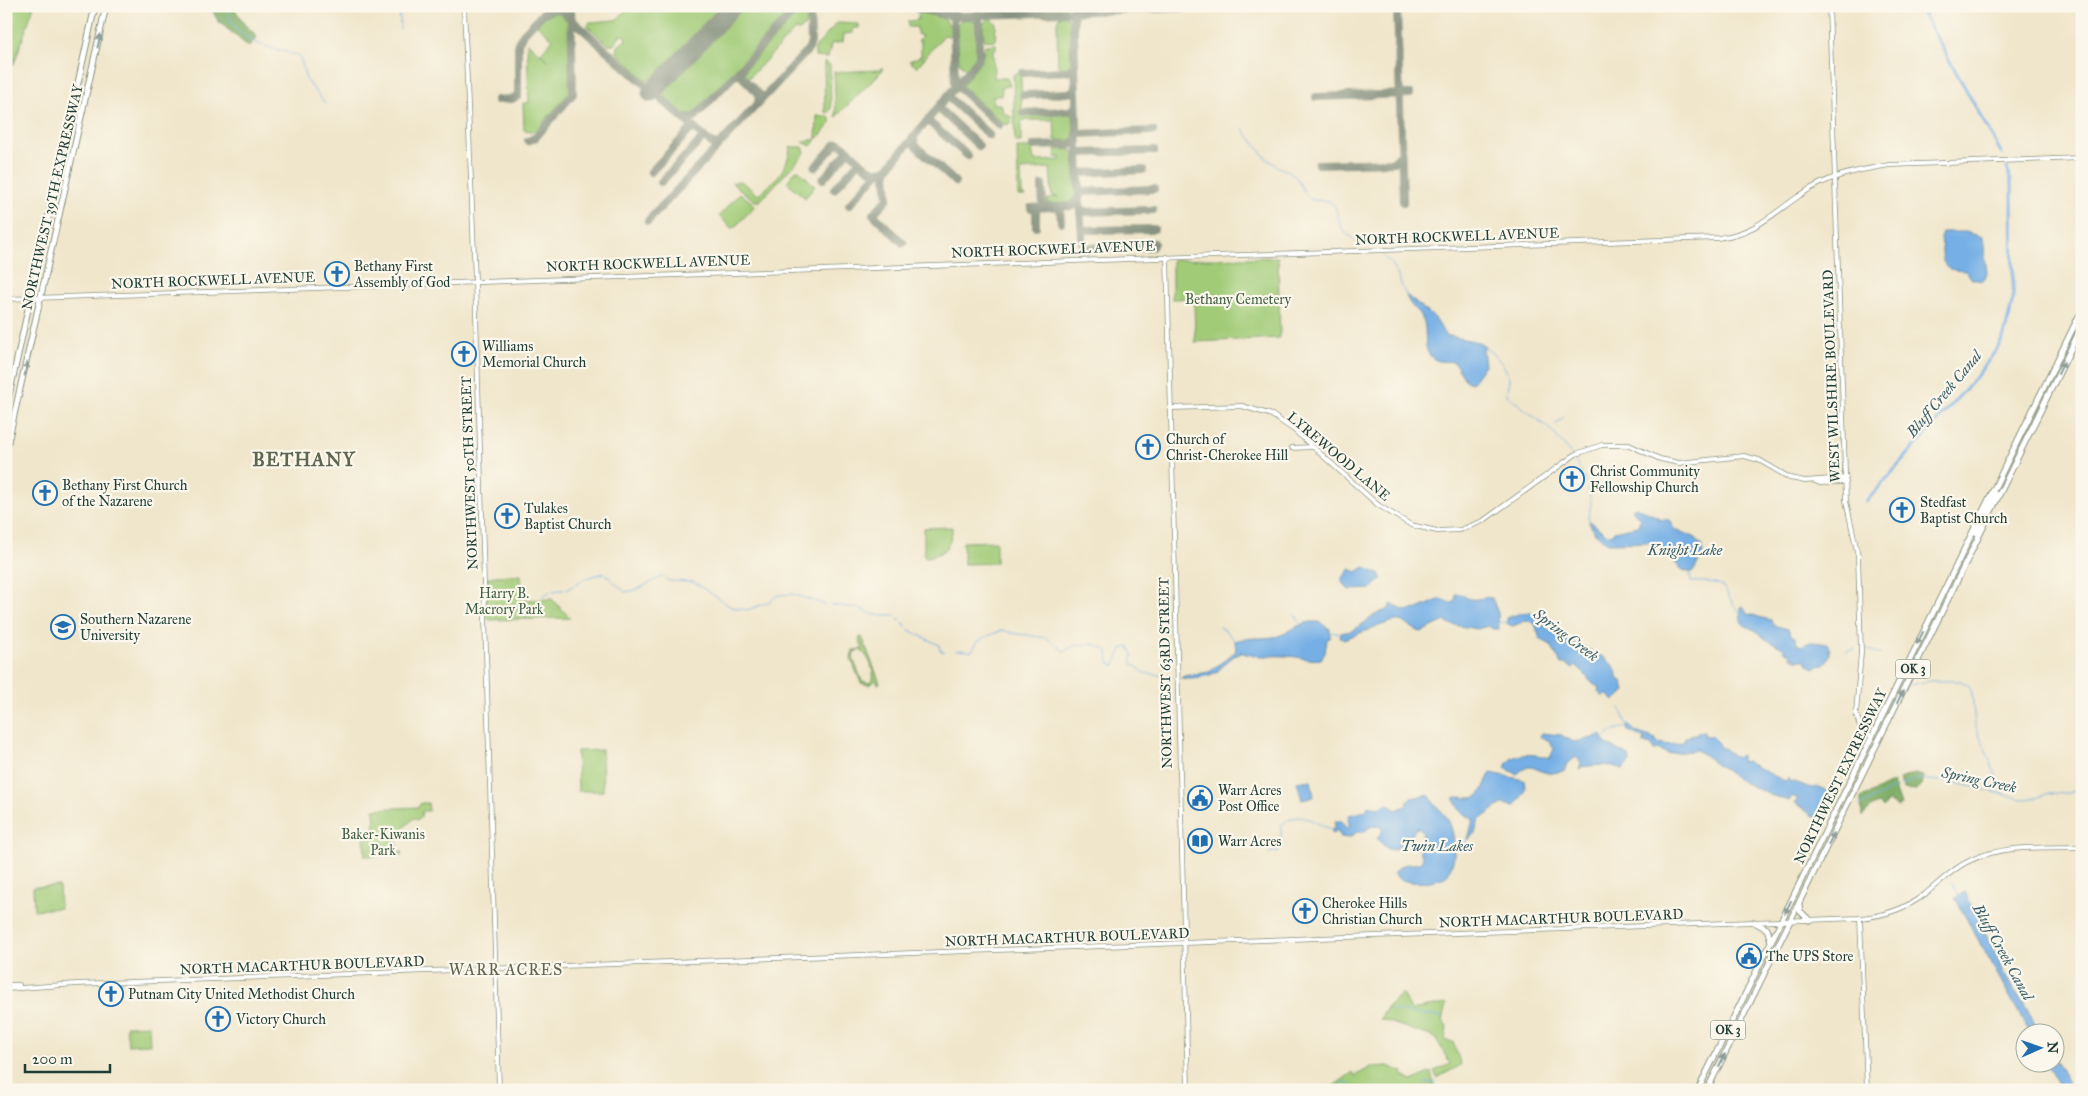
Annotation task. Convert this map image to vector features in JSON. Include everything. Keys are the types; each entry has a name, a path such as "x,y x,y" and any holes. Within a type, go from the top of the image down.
{"highway":[{"name":"NORTHWEST 39TH EXPRESSWAY","path":"6,409 95,6"},
{"name":"NORTHWEST 39TH EXPRESSWAY","path":"6,451 106,6"},
{"path":"80,75 91,76"},
{"path":"72,111 83,114"},
{"name":"NORTHWEST EXPRESSWAY","path":"1698,1090 2082,310"},
{"name":"NORTHWEST EXPRESSWAY","path":"1707,1090 2082,326"},
{"path":"2072,330 2078,333"},
{"path":"2019,453 2042,400 2047,380"},
{"path":"1972,548 1979,527 1998,489 2004,467"},
{"path":"1936,623 1936,615 1954,579 1960,557"},
{"path":"1872,737 1878,740"},
{"path":"1814,855 1821,858"},
{"path":"1800,901 1800,911 1808,920"},
{"path":"1754,922 1769,931 1770,943"},
{"path":"1746,992 1746,1011"},
{"path":"1736,1029 1740,1013 1739,1008"}],"main road":[{"name":"NORTHWEST 50TH STREET","path":"464,6 475,280 498,1090"},
{"name":"WEST WILSHIRE BOULEVARD","path":"1829,6 1846,480 1848,511 1858,556 1861,652 1856,713 1860,727 1872,737"},
{"name":"NORTH ROCKWELL AVENUE","path":"6,298 1720,237 1759,226 1799,195 1836,176 1890,165 2082,158"},
{"name":"NORTHWEST 63RD STREET","path":"1167,256 1188,1090"},
{"name":"LYREWOOD LANE","path":"1170,408 1233,406 1255,409 1283,422 1362,492 1387,511 1411,524 1437,531 1460,530 1483,521 1576,454 1602,445 1629,445 1660,459 1679,463 1744,456 1759,460 1790,478 1815,481 1846,480"},
{"path":"1292,448 1313,447"},
{"name":"NORTH MACARTHUR BOULEVARD","path":"6,989 34,986 1860,918 1887,914 1904,907 1923,896 1961,865 1983,855 2007,850 2082,847"},
{"path":"1860,918 1867,1090"},
{"name":"NORTH MACARTHUR BOULEVARD","path":"6,985 34,986"}],"green space":[{"path":"6,6 34,6 14,64 6,65"},
{"path":"210,6 233,6 244,24 257,36 249,47 218,21"},
{"path":"631,6 716,6 716,15 656,79 646,80 617,53 618,46 626,40 625,36 620,35 615,44 609,45 587,26 590,22 616,20"},
{"path":"741,6 794,6 694,114 684,114 666,98 665,88"},
{"path":"983,6 1068,6 1063,9 987,12"},
{"path":"803,8 807,10 807,20 804,27 799,31 795,30 750,77 746,77 744,74 745,69"},
{"path":"558,12 564,16 569,24 571,91 535,132 524,130 523,103 529,103 527,42 549,61 541,53 553,39 537,25 546,16"},
{"path":"922,13 945,19 951,28 951,34 949,36 944,35 917,67 909,61 921,56 921,41 918,41 922,36 917,34 917,27 908,27 908,21 918,20 918,15"},
{"path":"1065,15 1070,20 1071,66 1062,69 1058,66 1057,22 1059,17"},
{"path":"989,18 996,23 995,41 984,40 983,23"},
{"path":"973,19 977,25 978,53 969,67 964,68 959,62 957,24 961,20"},
{"path":"837,23 859,24 859,28 853,28 853,33 844,34 843,42 831,44 828,58 815,57 815,48"},
{"path":"996,44 996,49 993,49 994,78 1007,78 1010,86 1002,87 1001,96 993,96 993,104 1001,104 1003,112 1011,117 1011,123 1006,125 998,122 961,87 982,60 985,45"},
{"path":"824,62 830,65 831,109 828,113 825,112"},
{"path":"882,67 882,71 836,117 834,70 836,72 879,70"},
{"path":"1017,72 1021,75 1022,115 1071,113 1073,116 1074,136 1070,141 1055,140 1054,120 1024,120 1021,123 1021,142 1015,142 1013,75"},
{"path":"817,116 829,116 831,123 811,146 803,142 816,139"},
{"path":"790,147 803,147 805,153 760,201 755,201 732,183 741,181 758,195 775,180 783,169"},
{"path":"1017,148 1032,148 1034,161 1060,160 1060,157 1055,157 1056,149 1072,150 1074,153 1076,196 1074,199 1063,204 1047,203 1048,199 1058,197 1052,196 1050,168 1021,170 1022,194 1025,196 1018,196"},
{"path":"799,170 815,186 805,198 787,182 795,171"},
{"path":"740,193 753,203 754,207 735,227 731,228 719,216"},
{"name":"Bethany Cemetery","path":"1278,257 1280,338 1195,342 1194,298 1172,299 1172,260"},
{"path":"952,527 951,539 945,549 936,555 924,557 924,528"},
{"path":"996,541 996,563 964,564 963,542"},
{"name":"Harry B. Macrory Park","path":"521,575 522,600 552,599 570,618 489,620 486,617 487,578"},
{"path":"862,637 880,683 878,684 876,680 869,685 861,683 851,659 853,650 863,649 859,638","holes":["860,650 863,652 873,672 873,680 869,683 862,681 853,658 854,652"]},
{"path":"602,750 603,791 578,791 577,751"},
{"path":"1915,774 1923,776 1921,785 1916,790 1904,789 1899,779"},
{"path":"1893,782 1901,805 1897,807 1888,801 1883,808 1879,804 1872,807 1862,817 1861,798"},
{"name":"Baker-Kiwanis Park","path":"421,803 428,803 429,811 422,811 421,817 417,820 414,818 396,835 398,852 402,852 401,855 365,856 364,831 375,830 374,809 418,807"},
{"path":"59,886 60,908 34,910 33,887"},
{"path":"1402,994 1411,1010 1446,1004 1442,1021 1447,1027 1445,1040 1453,1042 1461,1065 1437,1078 1434,1071 1450,1064 1436,1038 1380,1019 1388,1006"},
{"path":"149,1025 150,1044 128,1045 126,1026"},
{"path":"1388,1066 1403,1072 1402,1075 1412,1081 1431,1072 1435,1090 1328,1090 1353,1072 1355,1076 1371,1067"}],"water":[{"path":"1942,232 1966,232 1983,237 1987,273 1983,281 1972,279 1966,271 1946,267 1942,255"},
{"path":"1406,295 1435,318 1445,335 1478,342 1485,347 1483,350 1485,365 1472,383 1466,381 1454,362 1439,361 1429,354 1425,325"},
{"name":"Knight Lake","path":"1636,507 1658,517 1658,519 1669,520 1674,529 1696,538 1699,544 1701,543 1703,554 1693,572 1683,570 1666,553 1657,549 1655,542 1608,543 1595,533 1589,523 1590,521 1606,534 1612,535 1614,531 1638,526 1640,519 1632,509"},
{"path":"1364,567 1379,574 1382,579 1371,589 1349,590 1341,580 1350,569 1357,572"},
{"path":"1456,594 1462,594 1469,599 1492,598 1498,613 1499,629 1493,629 1488,626 1477,629 1448,624 1445,621 1421,632 1403,622 1396,621 1343,639 1340,637 1341,633 1349,632 1381,612 1388,610 1391,604 1405,611 1418,609 1441,599 1451,603 1455,602"},
{"path":"1743,606 1747,614 1771,620 1776,626 1788,629 1792,636 1795,637 1797,644 1801,646 1810,642 1827,643 1830,653 1827,660 1824,664 1813,668 1806,662 1807,660 1795,660 1795,657 1792,658 1790,653 1785,652 1785,649 1743,624 1741,607"},
{"path":"1530,612 1557,635 1606,659 1616,671 1617,678 1622,681 1625,691 1614,701 1608,695 1602,696 1598,692 1599,687 1592,683 1579,668 1576,666 1573,669 1566,664 1561,664 1551,645 1540,639 1535,624 1527,620 1513,626 1507,624 1507,618"},
{"path":"1310,622 1319,622 1330,629 1330,638 1327,639 1325,653 1321,659 1290,656 1256,656 1241,652 1212,674 1196,678 1181,678 1183,676 1209,672 1236,651 1235,641 1276,636"},
{"path":"1628,724 1636,732 1656,739 1655,742 1667,744 1684,741 1685,737 1698,735 1698,732 1704,731 1705,736 1712,736 1719,743 1720,748 1723,748 1736,758 1741,755 1741,762 1746,761 1786,782 1789,778 1790,783 1795,782 1811,788 1820,787 1831,794 1833,791 1840,793 1826,821 1820,821 1795,803 1798,799 1792,796 1789,801 1770,795 1739,780 1697,750 1668,754 1657,749 1655,751 1652,745 1643,743 1644,739 1627,730"},
{"path":"1542,733 1561,735 1574,742 1593,738 1601,734 1606,744 1629,756 1630,762 1623,769 1597,765 1581,767 1579,770 1581,762 1576,757 1567,764 1564,771 1552,773 1530,767 1517,774 1505,768 1512,758 1518,756 1538,755 1550,758 1554,749 1550,741 1540,737"},
{"path":"1491,773 1524,780 1526,790 1515,806 1502,804 1479,820 1475,833 1468,840 1473,819 1461,812 1453,798 1477,797 1480,795"},
{"path":"1311,780 1314,797 1302,800 1297,782"},
{"name":"Twin Lakes","path":"1430,796 1447,818 1454,840 1454,857 1445,877 1426,882 1412,882 1400,879 1394,875 1394,872 1400,867 1406,864 1420,863 1423,859 1419,848 1423,833 1418,828 1415,829 1412,835 1409,835 1403,844 1393,850 1388,849 1377,839 1383,829 1381,827 1372,826 1365,832 1357,832 1348,838 1341,837 1337,830 1332,834 1331,829 1335,828 1335,821 1342,821 1347,828 1350,827 1349,815 1366,811 1368,806 1379,808 1387,804 1396,810 1408,805 1407,803 1411,798"},
{"path":"1965,892 2011,986 2021,999 2035,1024 2025,1024 1955,898"},
{"path":"2052,1074 2063,1074 2072,1090 2061,1090"}],"waterway":[{"path":"227,6 230,19 236,29 244,36 265,46 300,56 306,80 325,103"},
{"path":"399,6 400,24"},
{"name":"Bluff Creek Canal","path":"1919,6 2002,154"},
{"path":"1243,129 1267,159 1296,177 1306,195 1313,200 1329,201 1335,206 1342,230 1356,241"},
{"name":"Bluff Creek Canal","path":"1866,502 1976,377 1997,349 2004,336 2013,299 2012,185 2007,168"},
{"path":"1383,256 1393,265 1406,295"},
{"path":"1485,348 1497,358 1506,370 1509,379 1507,395 1552,431 1571,454"},
{"path":"1555,425 1564,417"},
{"path":"1574,458 1588,486 1591,504 1589,521"},
{"name":"Spring Creek","path":"553,591 568,589 583,579 604,573 625,592 636,590 663,576 668,581 694,582 731,607 747,610 769,602 778,595 794,594 825,605"},
{"path":"1690,573 1691,582 1714,583 1724,588 1741,614"},
{"name":"Spring Creek","path":"542,596 550,592"},
{"name":"Spring Creek","path":"831,605 858,608 874,615 895,615 906,626"},
{"path":"1295,614 1301,624"},
{"name":"Spring Creek","path":"1498,623 1506,622"},
{"path":"1219,627 1226,631 1235,641"},
{"name":"Spring Creek","path":"909,630 939,645 940,650 944,652"},
{"name":"Spring Creek","path":"956,650 972,651 978,641 1003,630 1047,638 1064,651 1076,645 1094,644 1108,651 1109,662 1114,666 1122,649 1129,646 1133,655 1131,663 1145,673 1173,677"},
{"name":"Spring Creek","path":"1330,632 1341,634"},
{"path":"1846,651 1855,649"},
{"path":"1866,649 1881,654"},
{"path":"1910,685 1930,681 1961,681 1969,686 1972,693 1975,725 2004,795"},
{"name":"Spring Creek","path":"1620,708 1627,726"},
{"path":"1604,738 1615,730 1627,727"},
{"name":"Spring Creek","path":"1901,785 1919,779 1953,782 2022,799 2037,798 2049,793 2067,794 2082,786"},
{"name":"Spring Creek","path":"1860,806 1897,787"},
{"path":"1268,853 1279,851 1281,847 1281,825 1288,820 1301,817 1307,818 1332,830"},
{"path":"1464,844 1467,839"},
{"name":"Bluff Creek Canal","path":"1951,882 1960,897"},
{"path":"1389,1010 1441,1017"},
{"path":"1334,1090 1346,1082 1351,1084"},
{"path":"1425,1083 1436,1082"}],"taxiway":[{"path":"528,141 536,137 573,94 571,6"},
{"path":"684,118 690,119 695,117 799,6"},
{"path":"648,221 809,49 811,42 810,6"},
{"path":"953,6 955,88"},
{"path":"903,243 873,214 888,198 886,176 888,168 979,58 979,6"},
{"path":"1073,6 1083,248 1152,247 1154,243"},
{"path":"918,9 954,16 1232,6"},
{"path":"1397,6 1403,202"},
{"path":"543,13 554,8 562,11 711,143 717,145 721,143"},
{"path":"497,100 512,99 518,96 518,43 523,34 546,10"},
{"path":"1022,73 1069,71 1074,65"},
{"path":"743,67 741,76 759,94 758,103"},
{"path":"1023,95 1068,93 1074,90 1075,85"},
{"path":"957,86 999,125"},
{"path":"1316,97 1410,94"},
{"path":"948,97 989,135"},
{"path":"1023,113 1069,111 1074,109 1076,104"},
{"path":"938,108 979,146"},
{"path":"928,121 968,156"},
{"path":"651,172 693,127"},
{"path":"1077,134 1153,131"},
{"path":"661,182 704,137"},
{"path":"914,138 915,145 955,182"},
{"path":"1033,146 1071,145 1077,140"},
{"path":"815,167 839,143 868,168 874,171 888,168"},
{"path":"823,179 849,150"},
{"path":"1078,153 1154,151"},
{"path":"1318,164 1394,162 1401,154"},
{"path":"834,189 860,161"},
{"path":"1078,173 1143,170"},
{"path":"849,205 879,171"},
{"path":"1042,185 1043,207"},
{"path":"1079,187 1082,192 1154,189"},
{"path":"1031,208 1072,206 1079,197"},
{"path":"1060,207 1061,222"},
{"path":"1036,208 1036,226"},
{"path":"1080,212 1153,210"},
{"path":"1082,230 1154,229"}],"runway":[{"path":"651,93 733,6"}],"place":[{"name":"Bethany First Assembly of God","path":"337,274"},
{"name":"Williams Memorial Church","path":"464,354"},
{"name":"Church of Christ-Cherokee Hill","path":"1148,447"},
{"name":"Christ Community Fellowship Church","path":"1572,479"},
{"name":"Bethany First Church of the Nazarene","path":"45,493"},
{"name":"Stedfast Baptist Church","path":"1902,510"},
{"name":"Tulakes Baptist Church","path":"507,516"},
{"name":"Southern Nazarene University","path":"63,627"},
{"name":"Warr Acres Post Office","path":"1200,798"},
{"name":"Warr Acres","path":"1200,841"},
{"name":"Cherokee Hills Christian Church","path":"1305,911"},
{"name":"The UPS Store","path":"1749,956"},
{"name":"Putnam City United Methodist Church","path":"111,994"},
{"name":"Victory Church","path":"218,1019"}],"district":[{"name":"BETHANY","path":"304,459"},
{"name":"WARR ACRES","path":"506,969"}]}
